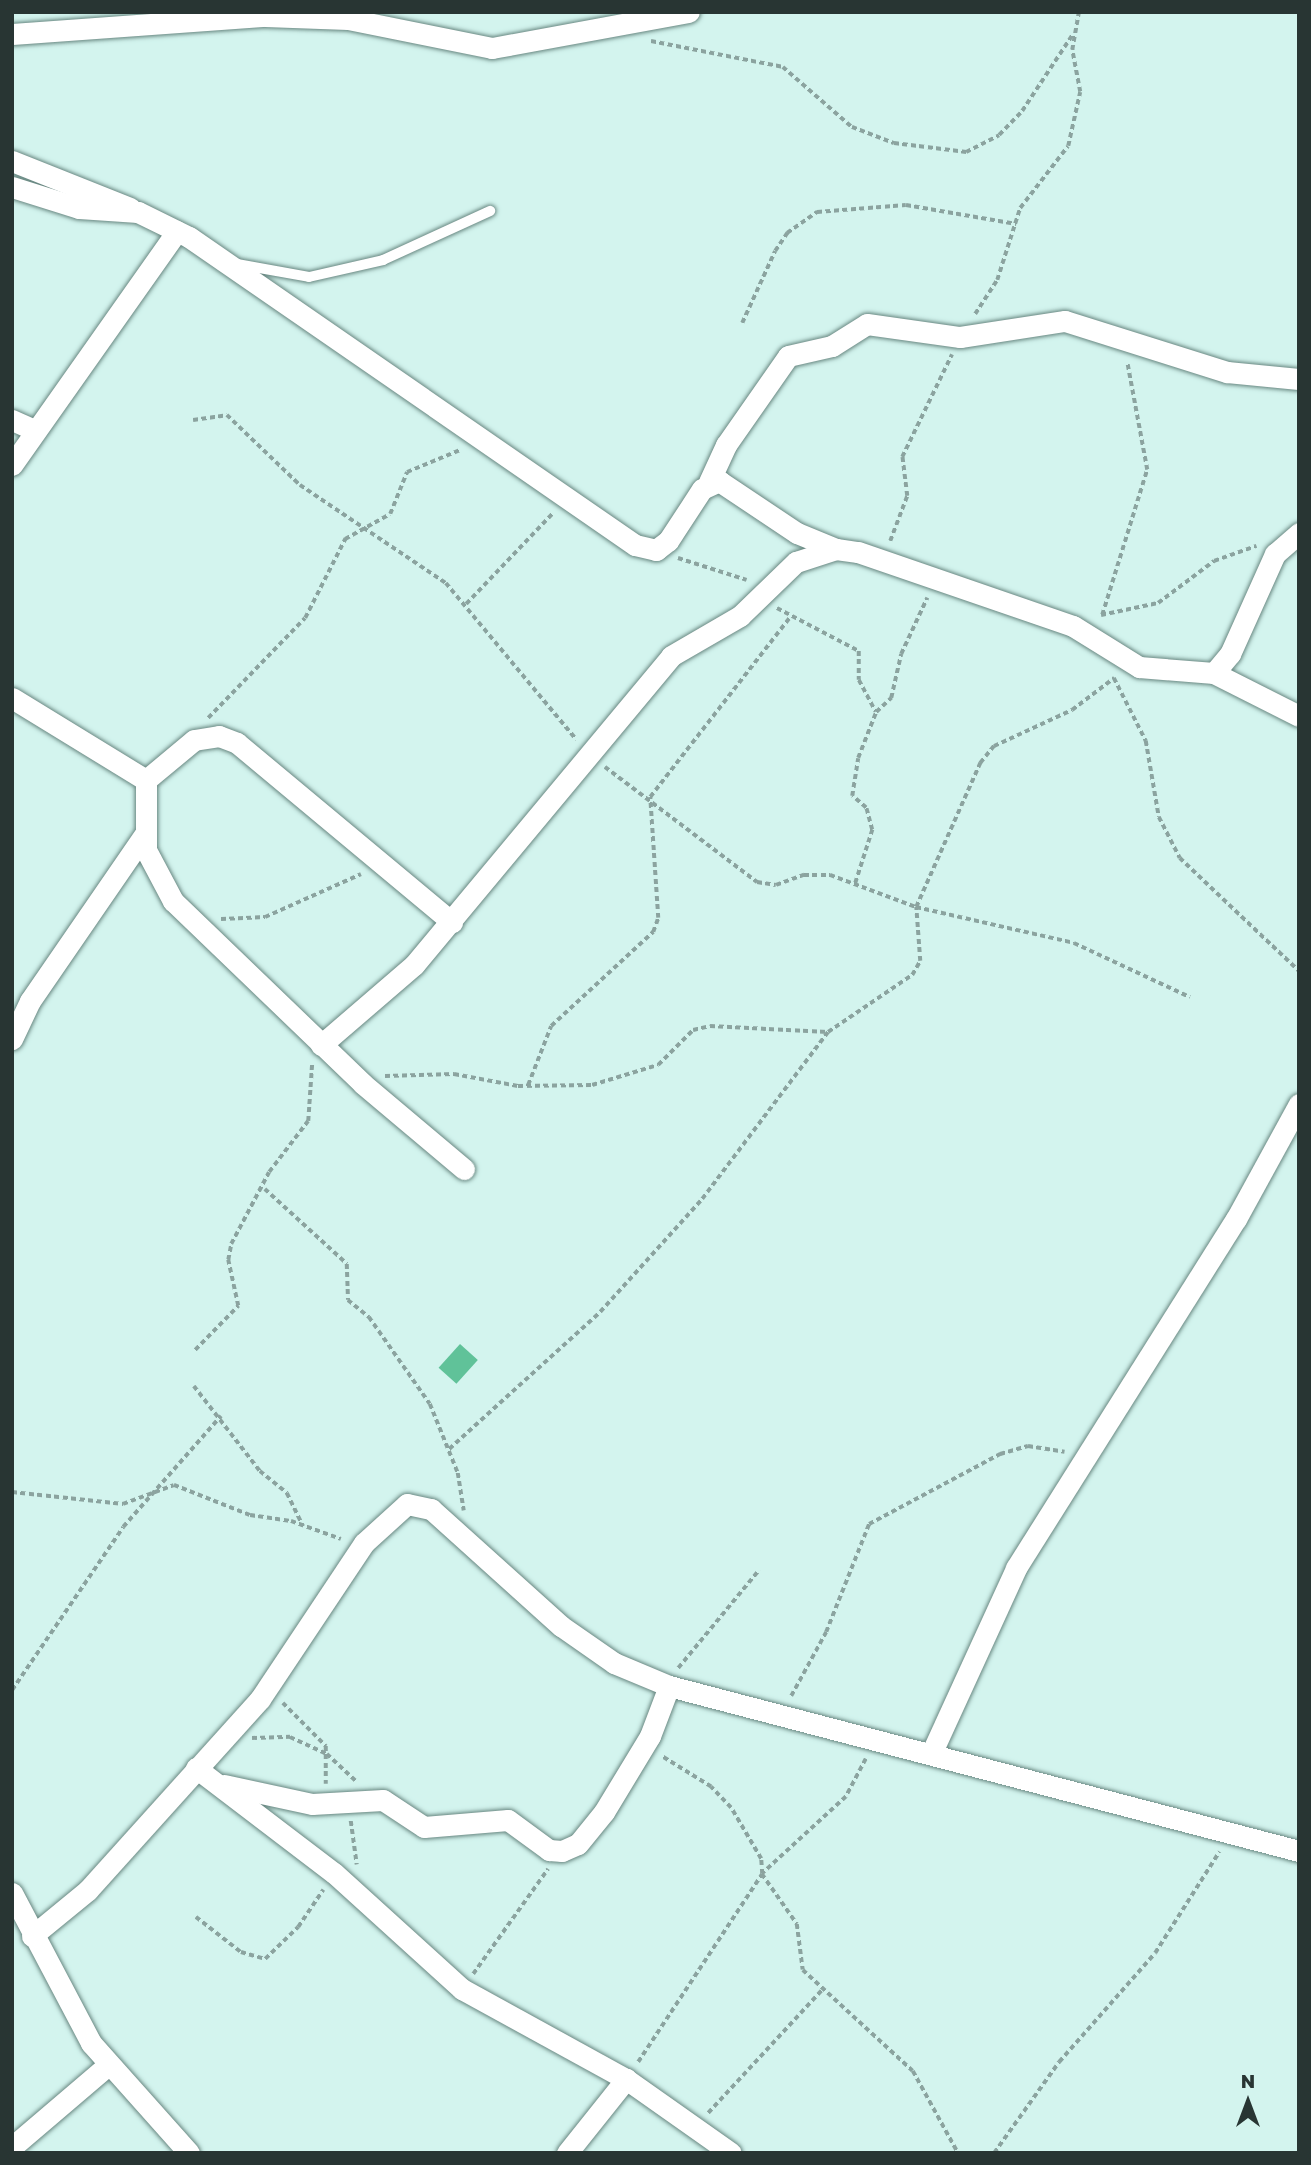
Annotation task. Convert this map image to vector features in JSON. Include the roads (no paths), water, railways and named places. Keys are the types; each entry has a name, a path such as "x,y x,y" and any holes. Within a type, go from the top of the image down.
{"street":[{"path":"12,34 248,15 348,19 492,48 689,12"},
{"path":"12,161 138,212 177,231 635,545 656,550 709,482 726,445 797,349 832,346 867,324 960,337 1065,321 1227,372 1299,379"},
{"path":"12,187 79,208 138,212"},
{"path":"12,465 34,430 177,231"},
{"path":"12,420 34,430"},
{"path":"709,482 726,483 797,533 836,549 887,560 1073,626 1139,667 1214,673 1299,716"},
{"path":"1214,673 1230,654 1275,554 1296,533"},
{"path":"319,1043 414,965 685,642 740,616 796,562 836,549"},
{"path":"12,698 146,780"},
{"path":"452,922 237,743 219,736 194,740 146,780 144,835 152,869 190,918 363,1084 464,1169"},
{"path":"12,1039 30,1001 144,835"},
{"path":"931,1754 1016,1568 1081,1460 1236,1219 1299,1104"},
{"path":"32,1936 88,1890 220,1744 270,1684 364,1543 396,1508 419,1503 471,1541 561,1626 614,1663 669,1686 1233,1829 1299,1852"},
{"path":"215,1783 340,1804 374,1800 393,1805 424,1827 508,1820 549,1850 562,1851 578,1844 604,1812 650,1736 669,1686"},
{"path":"196,1768 334,1873 463,1989 626,2079 698,2125 731,2153"},
{"path":"12,1893 32,1936 108,2065 189,2153"},
{"path":"12,2147 108,2065"},
{"path":"567,2153 626,2079"}],"lane":[{"path":"224,262 309,277 383,261 490,211"}]}
